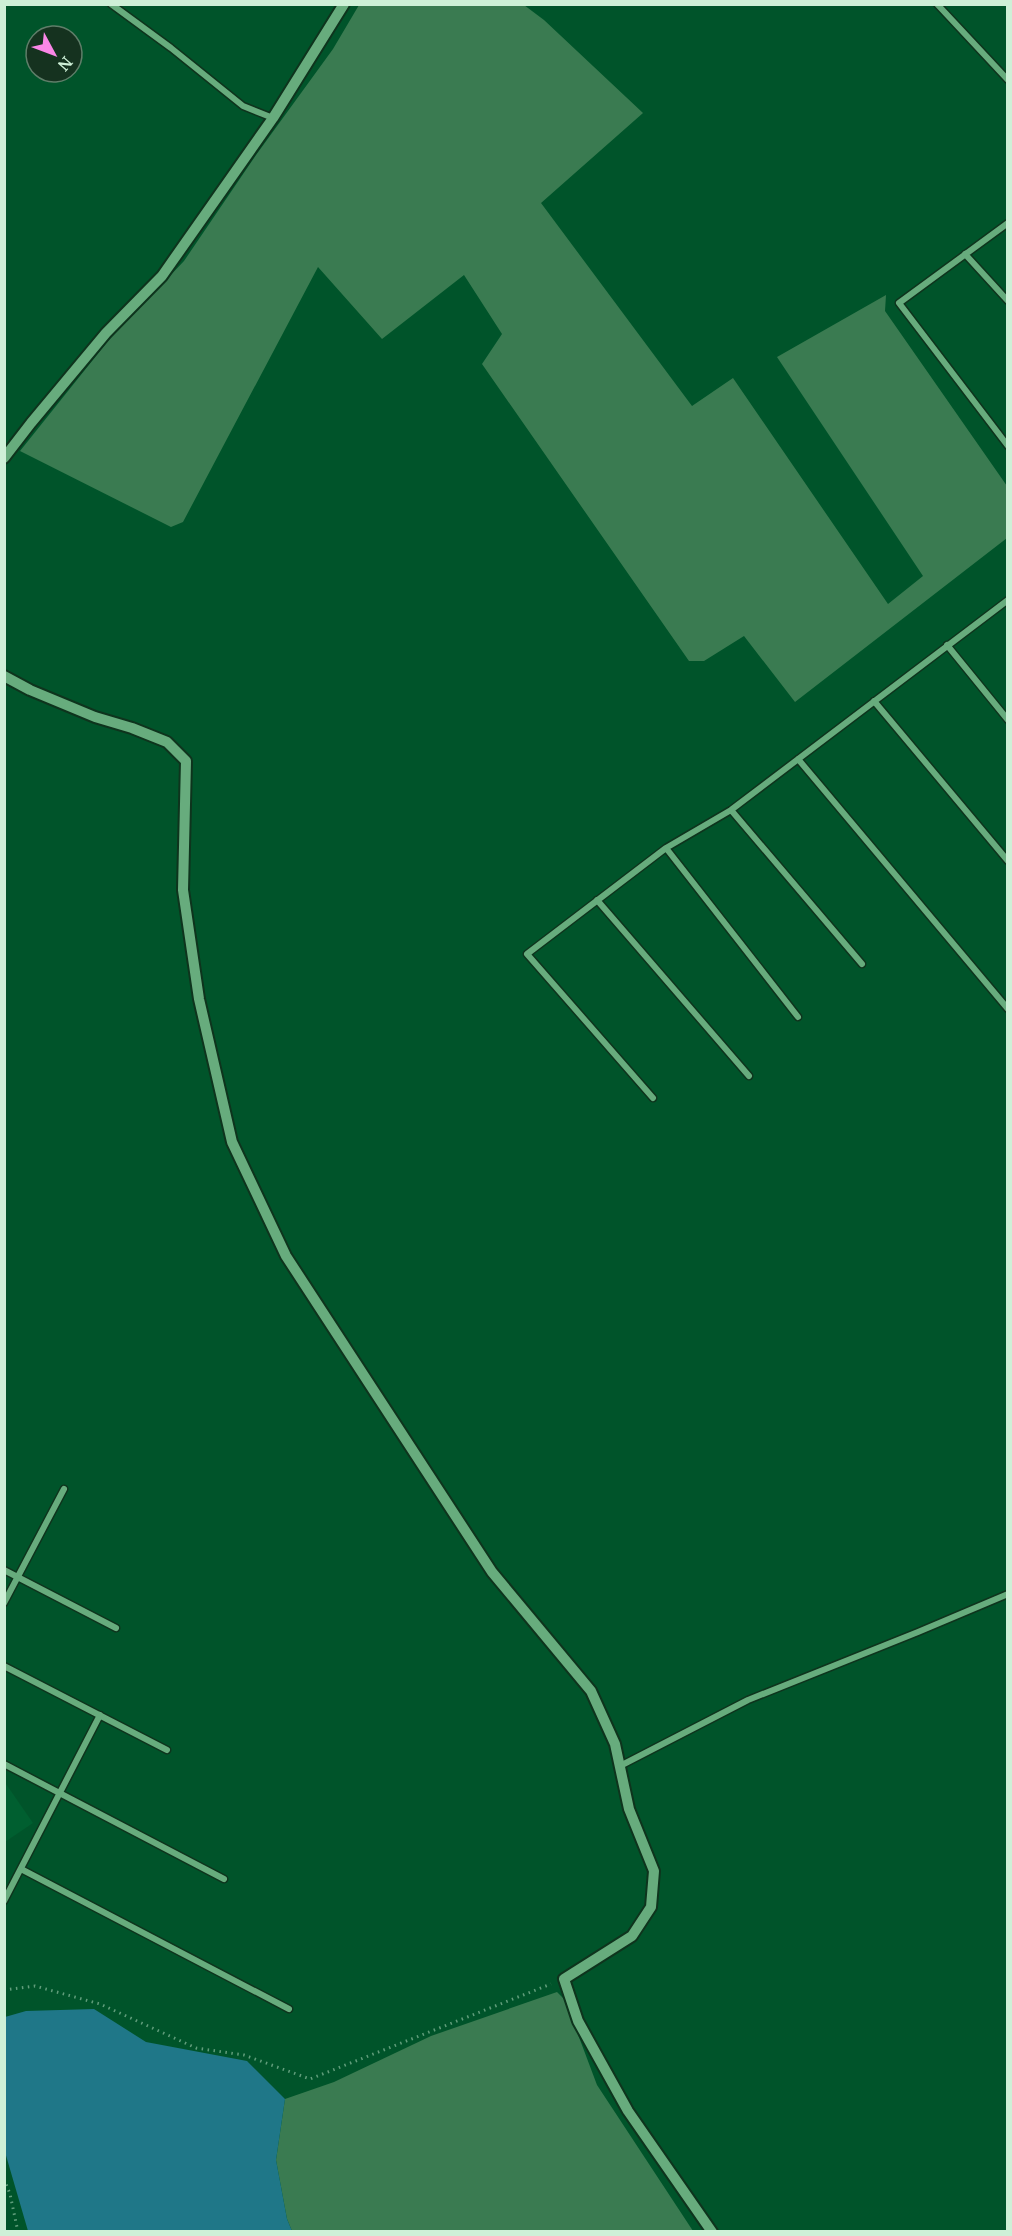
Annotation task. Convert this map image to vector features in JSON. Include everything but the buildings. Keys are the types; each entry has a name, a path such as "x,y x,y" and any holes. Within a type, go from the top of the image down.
{"street":[{"path":"111,4 171,48 243,106 273,118"},
{"path":"4,458 106,333 162,276 273,118 344,4"},
{"path":"937,4 1008,80"},
{"path":"1008,223 899,303 1008,446"},
{"path":"965,254 1008,301"},
{"path":"653,1098 527,954 666,848 731,810 1008,600"},
{"path":"947,645 1008,720"},
{"path":"4,676 30,690 95,717 167,742 186,761 183,890 199,999 232,1142 286,1256 486,1563 591,1691 615,1744 629,1809 654,1871 651,1907 632,1936 564,1979 578,2020 628,2111 712,2232"},
{"path":"874,701 1008,861"},
{"path":"798,759 1008,1010"},
{"path":"731,810 862,964"},
{"path":"666,848 798,1017"},
{"path":"597,900 749,1076"},
{"path":"4,1603 64,1489"},
{"path":"4,1570 116,1628"},
{"path":"620,1766 748,1700 1008,1594"},
{"path":"4,1666 167,1750"},
{"path":"4,1901 100,1715"},
{"path":"4,1764 224,1879"},
{"path":"21,1869 289,2009"}],"path":[{"path":"4,1990 35,1986 100,2004 196,2049 244,2055 310,2079 564,1979"},
{"path":"4,2179 10,2194 18,2232"}],"shaded area":[{"path":"359,5 524,5 544,20 643,113 541,203 692,406 733,378 888,604 923,576 777,357 886,295 885,311 1007,486 1007,538 795,702 744,636 704,661 689,661 482,364 502,334 464,275 382,339 318,267 183,522 171,527 20,451 108,341 184,261 256,155 333,49"},
{"path":"4,1781 33,1823 5,1842 4,1842"},
{"path":"557,1992 565,2000 597,2085 693,2231 292,2231 287,2219 276,2160 285,2099 334,2082 431,2036"}],"water":[{"path":"94,2009 146,2042 247,2061 285,2099 276,2160 287,2219 292,2231 28,2231 5,2152 5,2017 26,2011"}]}
